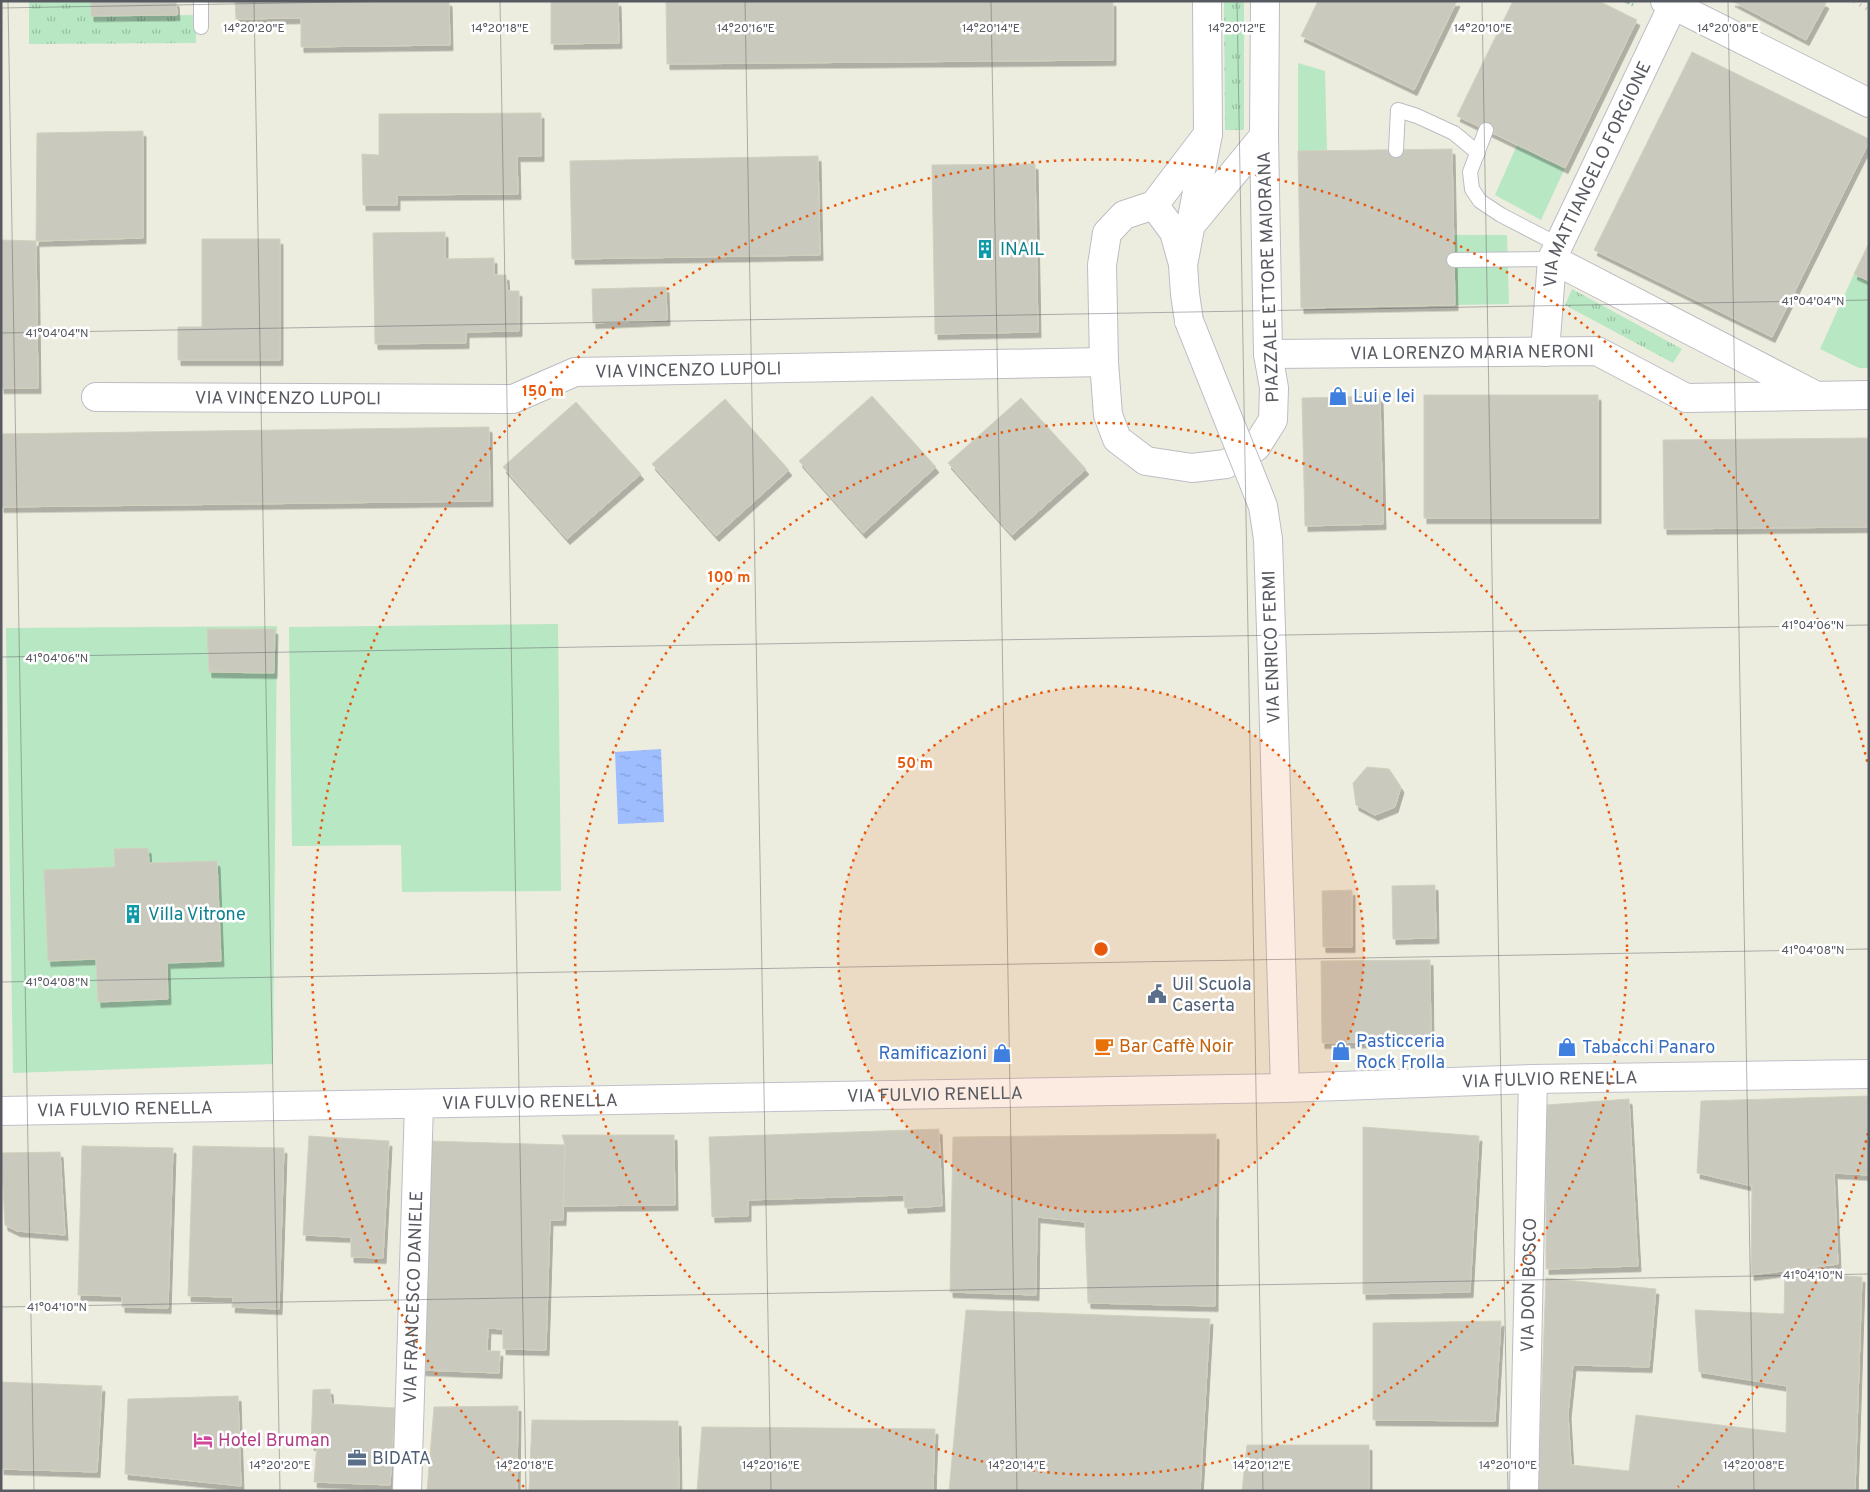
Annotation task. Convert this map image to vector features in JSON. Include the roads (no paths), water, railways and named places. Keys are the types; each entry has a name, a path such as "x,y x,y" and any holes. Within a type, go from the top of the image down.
{"street":[{"path":"1183,265 1174,232 1154,205 1208,134 1207,1"},
{"name":"PIAZZALE ETTORE MAIORANA","path":"1154,205 1124,215 1106,233 1102,265 1104,362 1108,415 1117,439 1146,461 1192,468 1226,464 1256,447 1272,420 1274,388 1268,354 1264,136 1265,1"},
{"path":"1669,3 1869,103"},
{"name":"VIA MATTIANGELO FORGIONE","path":"1545,352 1555,252 1669,3"},
{"name":"PIAZZALE ETTORE MAIORANA","path":"1208,134 1220,146 1234,149 1245,148 1264,136"},
{"name":"VIA ENRICO FERMI","path":"1208,134 1193,222 1183,265 1184,294 1189,321 1262,506 1268,539 1285,1088"},
{"name":"VIA ENRICO FERMI","path":"1193,222 1264,136"},
{"name":"VIA LORENZO MARIA NERONI","path":"1555,252 1814,395"},
{"name":"VIA LORENZO MARIA NERONI","path":"1268,354 1597,351 1686,398 1869,394"},
{"name":"VIA VINCENZO LUPOLI","path":"96,397 513,399 575,372 1104,362"},
{"name":"VIA FULVIO RENELLA","path":"1,1111 1285,1088 1534,1079 1869,1074"},
{"name":"VIA DON BOSCO","path":"1524,1491 1534,1079"},
{"name":"VIA FRANCESCO DANIELE","path":"407,1491 419,1104"}],"lane":[{"path":"201,1 201,27"},
{"path":"1396,150 1398,110 1417,116 1454,134 1478,153"},
{"path":"1486,130 1470,172 1472,189 1480,201 1555,252"},
{"path":"1454,260 1555,252"}],"water":[{"path":"661,749 664,822 618,824 615,752"}],"railway":[{"path":"1854,1 1869,10"}],"place":[{"name":"INAIL","path":"985,249"},
{"name":"Lui e lei","path":"1338,396"},
{"name":"Villa Vitrone","path":"133,914"},
{"name":"Uil Scuola Caserta","path":"1157,994"},
{"name":"Bar Caffè Noir","path":"1104,1046"},
{"name":"Tabacchi Panaro","path":"1567,1047"},
{"name":"Pasticceria Rock Frolla","path":"1341,1051"},
{"name":"Ramificazioni","path":"1002,1053"},
{"name":"Hotel Bruman","path":"203,1440"},
{"name":"BIDATA","path":"357,1458"}]}
